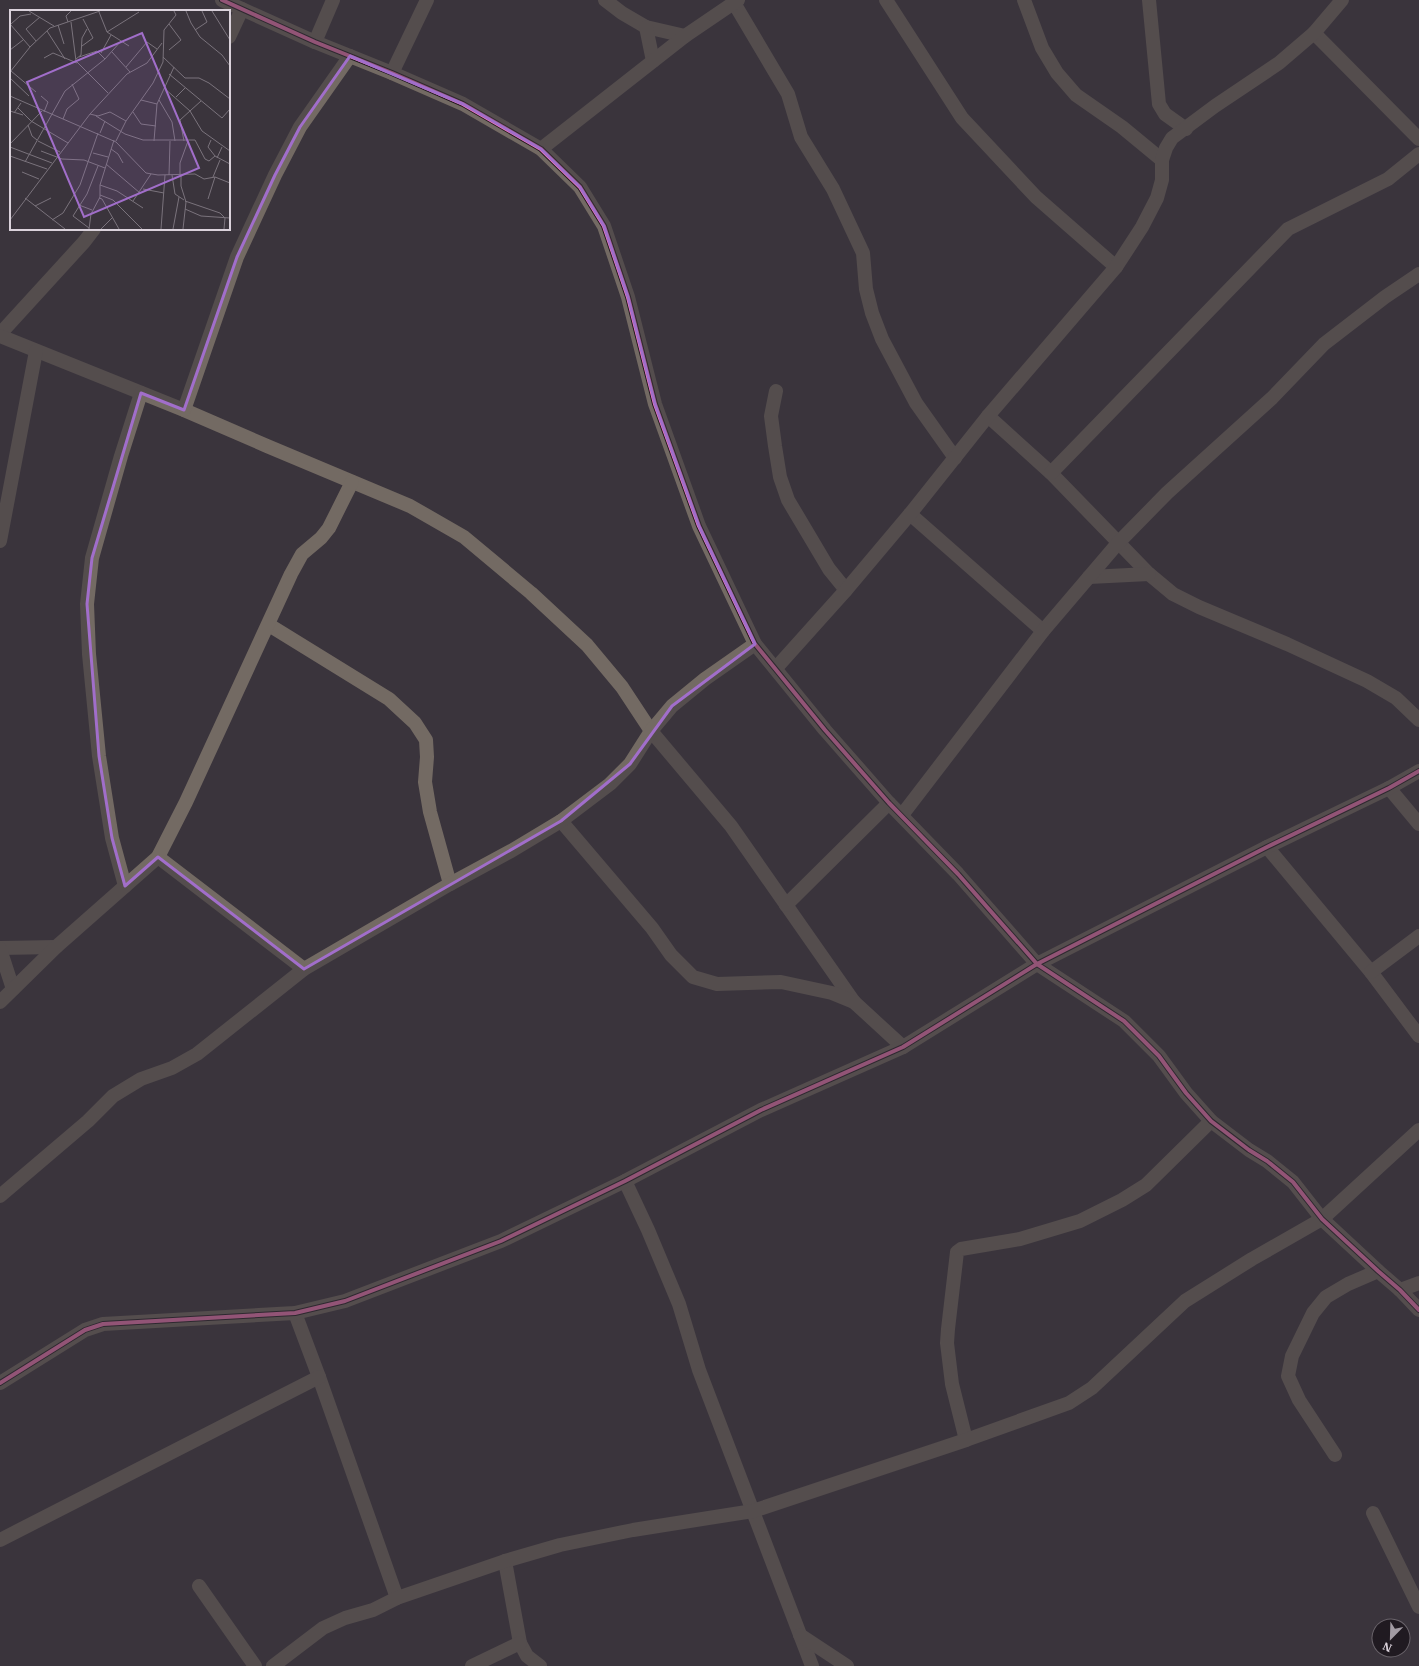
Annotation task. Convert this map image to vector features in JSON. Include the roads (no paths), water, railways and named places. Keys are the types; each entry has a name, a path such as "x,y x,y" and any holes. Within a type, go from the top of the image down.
{"street":[{"path":"225,0 315,42 463,104 540,149 580,187 604,226 628,297 655,404 700,526 755,644 825,730 889,802 958,874 1037,964 1124,1021 1159,1056 1186,1093 1211,1121 1233,1139 1268,1161 1293,1182 1322,1219 1400,1290 1419,1310"},
{"path":"315,42 333,0"},
{"path":"392,73 427,0"},
{"path":"605,0 646,27 685,36"},
{"path":"886,0 962,118 1036,197 1116,267"},
{"path":"1024,0 1042,48 1057,73 1076,95 1122,127 1162,160"},
{"path":"1149,0 1159,104 1165,114 1186,129"},
{"path":"776,668 846,590 910,514 988,416 1116,267 1142,227 1157,198 1162,180 1162,160 1166,148 1172,138 1279,62 1314,33 1342,0"},
{"path":"540,149 685,36 736,2 788,94 801,137 834,189 864,253 866,289 870,307 882,339 916,404 955,458"},
{"path":"230,35 242,9"},
{"path":"646,27 653,61"},
{"path":"1314,33 1419,139"},
{"path":"184,410 236,257 271,182 300,127 350,56"},
{"path":"1051,473 1288,229 1388,179 1419,154"},
{"path":"93,230 0,335 36,351 184,410 410,506 464,537 531,593 587,645 622,687 651,730 731,826 854,1002 903,1047"},
{"path":"902,815 1043,631 1118,543 1167,493 1272,398 1324,344 1385,297 1419,274"},
{"path":"0,540 36,351"},
{"path":"776,390 772,416 774,439 780,477 788,500 829,569 846,590"},
{"path":"125,886 112,838 99,756 89,654 87,604 92,558 121,456 141,393"},
{"path":"988,416 1051,473 1149,574 1173,594 1199,607 1274,638 1367,681 1396,698 1419,720"},
{"path":"0,1002 56,947 158,857 186,802 269,625 291,574 302,554 321,538 329,528 352,482"},
{"path":"910,514 1043,631"},
{"path":"1089,577 1149,574"},
{"path":"269,625 389,699 415,723 426,740 427,757 425,782 430,812 450,884"},
{"path":"0,1196 88,1121 113,1096 141,1079 172,1068 197,1054 304,969 450,884 511,851 561,820 610,784 630,764 651,730 672,706 705,679 755,644"},
{"path":"0,1383 85,1330 103,1324 295,1313 345,1301 501,1241 625,1181 761,1110 903,1047 1037,964 1267,847 1389,788 1419,771"},
{"path":"1389,788 1419,824"},
{"path":"786,905 889,802"},
{"path":"561,820 652,928 671,955 693,977 717,984 781,982 832,993 854,1002"},
{"path":"1267,847 1372,972 1419,1036"},
{"path":"158,857 304,969"},
{"path":"1372,972 1419,936"},
{"path":"12,989 0,949 56,947"},
{"path":"966,1440 952,1384 947,1343 957,1252 961,1249 1020,1239 1080,1221 1122,1200 1146,1185 1211,1121"},
{"path":"273,1666 323,1628 345,1618 373,1610 397,1598 505,1561 560,1544 633,1530 753,1511 966,1440 1069,1403 1092,1388 1185,1301 1252,1259 1322,1219 1419,1130"},
{"path":"625,1181 648,1230 679,1304 699,1370 812,1666"},
{"path":"1335,1455 1299,1400 1288,1376 1292,1356 1314,1313 1326,1297 1348,1284 1378,1271"},
{"path":"1400,1290 1419,1282"},
{"path":"295,1313 320,1376 397,1598"},
{"path":"0,1540 320,1376"},
{"path":"1373,1513 1419,1607"},
{"path":"505,1561 520,1643 527,1656 540,1666"},
{"path":"199,1586 255,1666"},
{"path":"800,1635 846,1666"},
{"path":"472,1666 520,1643"}]}
